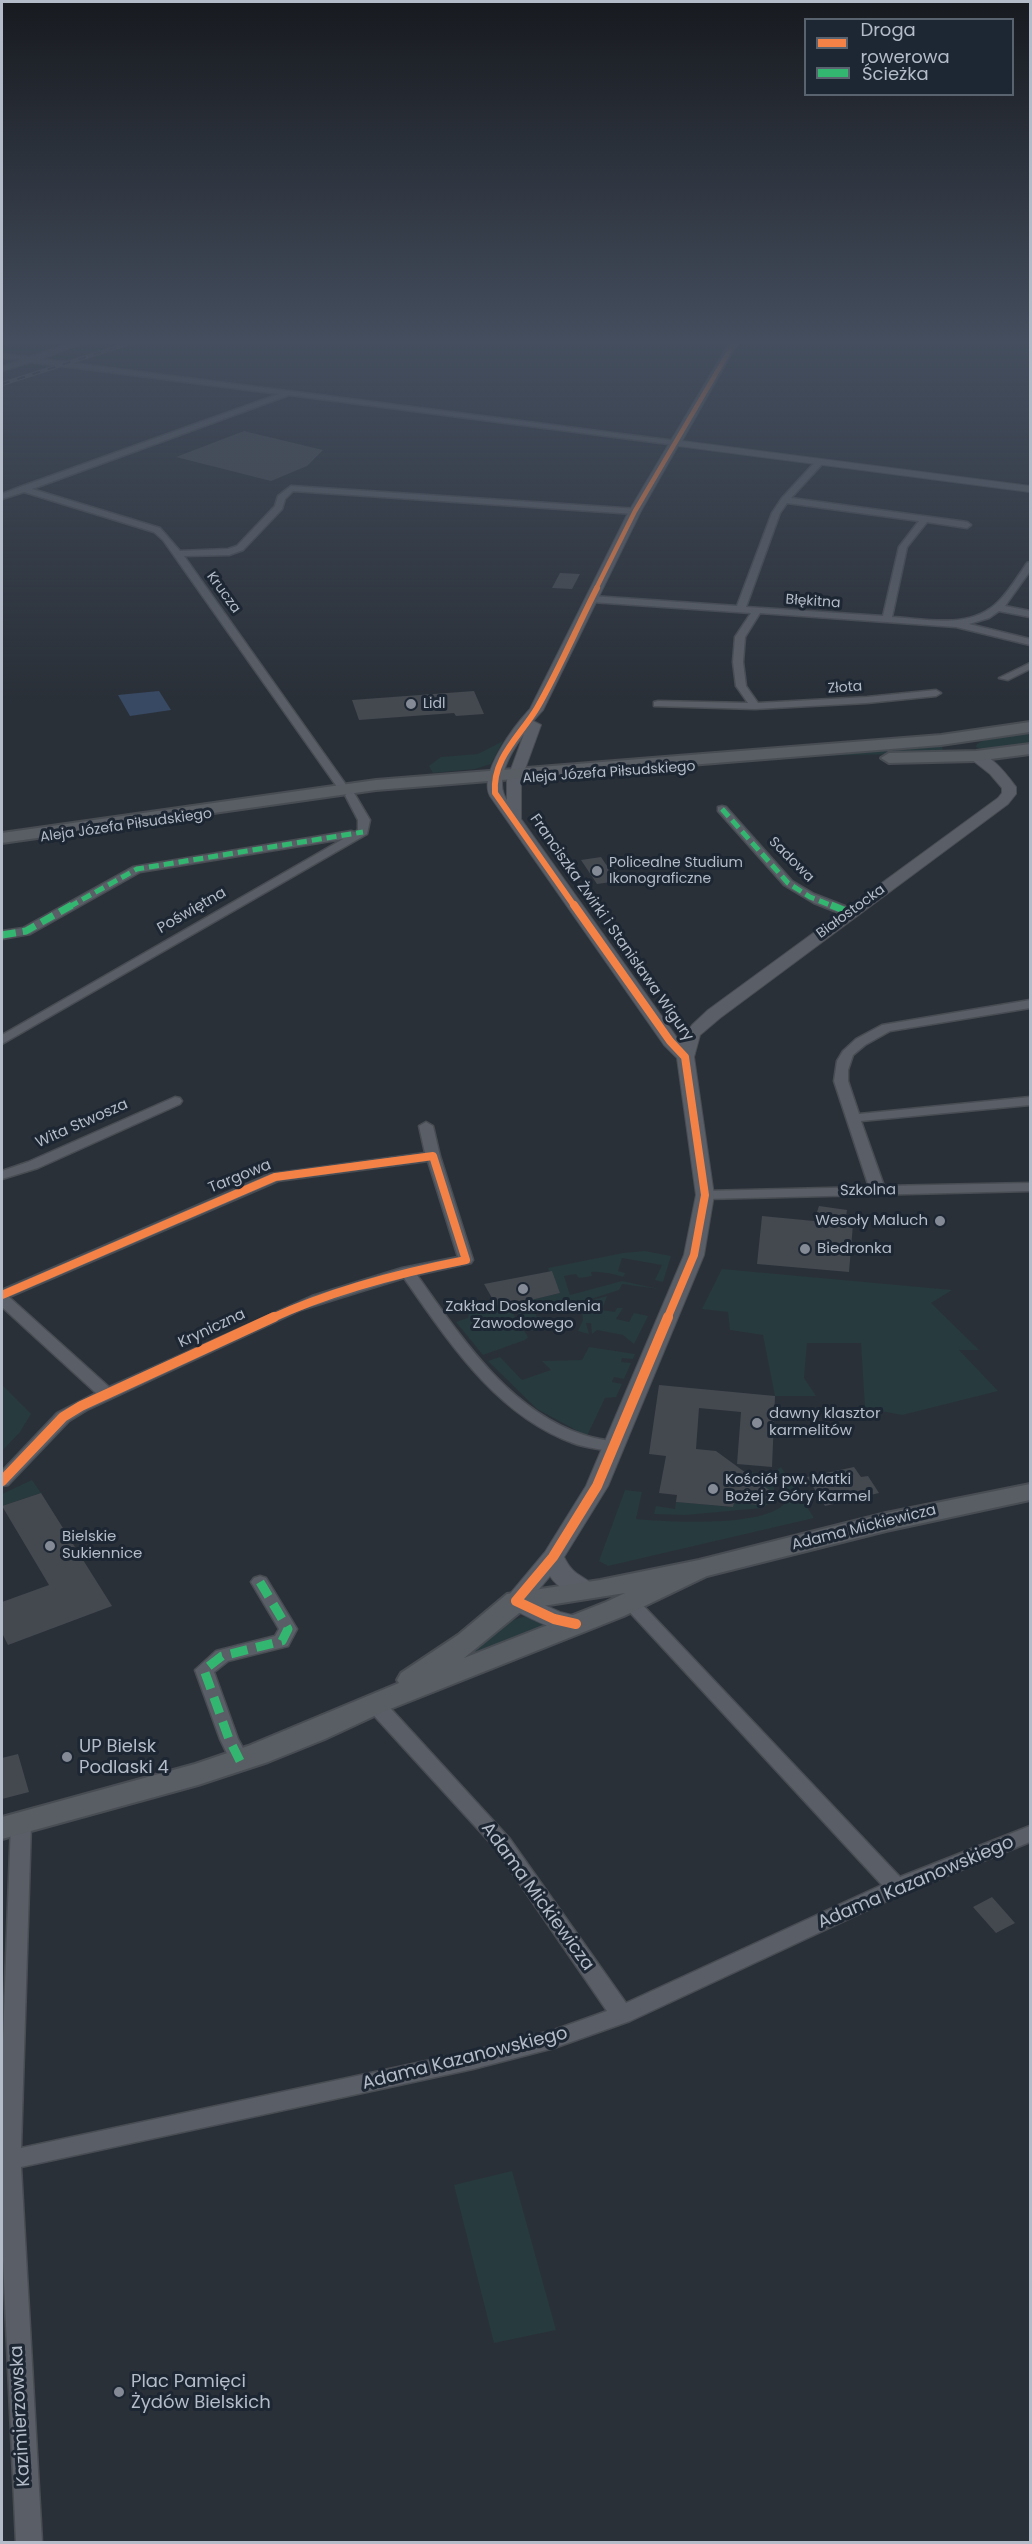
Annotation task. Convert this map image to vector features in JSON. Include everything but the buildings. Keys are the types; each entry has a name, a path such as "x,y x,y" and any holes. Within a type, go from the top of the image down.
{"main road":[{"path":"976,756 969,746 982,735 1030,727"},
{"name":"Aleja Józefa Piłsudskiego","path":"515,777 982,735"},
{"path":"1005,753 1030,749"},
{"name":"Aleja Józefa Piłsudskiego","path":"2,838 347,792 495,778 761,762 976,756 1005,753"},
{"name":"Aleja Józefa Piłsudskiego","path":"2,844 347,792"},
{"name":"Adama Mickiewicza","path":"375,1704 468,1642 516,1601 586,1591 699,1569 959,1505 1030,1492"},
{"name":"Adama Mickiewicza","path":"11,1826 240,1761 315,1732 375,1704 630,1602 699,1569"}],"street":[{"path":"2,497 99,462"},
{"name":"Franciszka Żwirki i Stanisława Wigury","path":"516,1601 553,1557 597,1486 694,1255 705,1195 685,1058 665,1034 495,793 495,778 528,726 635,511 665,462"},
{"path":"740,610 776,513 820,462 1030,489"},
{"path":"177,554 229,552 240,548 279,507 281,498 291,488 635,511"},
{"name":"Krucza","path":"23,489 157,530 166,538 347,792"},
{"path":"785,500 967,525"},
{"path":"887,620 903,547 925,519"},
{"path":"956,624 990,615 999,608 1030,565"},
{"name":"Błękitna","path":"592,599 956,624 1030,642"},
{"path":"999,608 1030,614"},
{"path":"755,706 741,686 738,662 740,637 757,611"},
{"path":"1004,678 1030,666"},
{"name":"Złota","path":"658,704 755,706 867,700 936,693"},
{"name":"Franciszka Żwirki i Stanisława Wigury","path":"514,818 515,777 528,726"},
{"path":"995,771 998,760 1005,753"},
{"name":"Białostocka","path":"685,1058 687,1041 695,1029 1003,801 1009,794 1009,787 995,771 976,756"},
{"path":"2,935 26,931 137,869 363,832 364,820 347,792"},
{"name":"Sadowa","path":"722,809 788,883 809,898 851,912"},
{"name":"Poświętna","path":"2,1040 363,832"},
{"path":"878,1191 841,1081 840,1066 849,1051 866,1038 887,1028 1030,1004"},
{"name":"Wita Stwosza","path":"2,1175 33,1165 175,1101"},
{"path":"855,1118 1030,1101"},
{"path":"426,1126 433,1156"},
{"name":"Kryniczna","path":"2,1481 63,1417 81,1406 296,1307 363,1283 407,1271 466,1260 433,1156"},
{"name":"Targowa","path":"2,1295 275,1178 433,1156"},
{"name":"Szkolna","path":"705,1195 1030,1188"},
{"path":"407,1271 452,1333 496,1383 528,1414 579,1440 614,1448"},
{"path":"2,1299 107,1394"},
{"path":"553,1557 561,1575 586,1591"},
{"path":"240,1761 229,1739 204,1670 222,1656 282,1641 288,1629 260,1582"},
{"path":"516,1601 554,1619 576,1624"},
{"path":"630,1602 897,1887"},
{"name":"Adama Mickiewicza","path":"375,1704 503,1844 622,2015"},
{"name":"Kazimierzowska","path":"11,1826 9,2160 28,2542"},
{"name":"Adama Kazanowskiego","path":"9,2160 473,2060 555,2039 622,2015 897,1887 1030,1834"}],"green space":[{"path":"1030,732 1030,745 988,752 976,747 984,740"},
{"path":"503,741 491,764 475,769 433,773 429,766 441,757 478,754"},
{"path":"941,744 944,753 809,756"},
{"path":"645,1251 671,1256 663,1282 655,1280 662,1265 622,1258 618,1271 625,1273 623,1277 594,1272 591,1272 592,1276 579,1278 576,1274 564,1276 570,1295 622,1281 659,1289 622,1284 619,1290 593,1298 550,1306 549,1310 537,1310 536,1316 550,1319 533,1322 537,1331 528,1330 517,1312 524,1310 520,1305 509,1307 528,1337 525,1340 483,1355 456,1322 468,1318 469,1313 480,1310 477,1304 492,1300 502,1307 560,1293 548,1268 623,1253"},
{"path":"722,1269 952,1290 931,1303 979,1350 959,1350 998,1391 902,1415 865,1408 861,1343 807,1343 804,1378 816,1396 775,1396 763,1335 730,1330 728,1312 702,1309"},
{"path":"607,1296 602,1310 615,1312 617,1308 623,1308 616,1319 629,1322 634,1313 648,1316 634,1344 623,1335 597,1330 592,1334 591,1323 586,1323 589,1334 578,1331 583,1320 581,1303"},
{"path":"589,1347 635,1354 633,1359 622,1358 621,1362 631,1363 624,1379 614,1377 612,1382 622,1384 616,1397 605,1398 587,1436 537,1409 488,1361 500,1357 522,1380 551,1370 542,1361 582,1360"},
{"path":"2,1385 31,1414 20,1432 2,1451"},
{"path":"781,1467 814,1518 608,1566 599,1561 625,1490 642,1492 636,1519 692,1522 738,1520 775,1510 786,1502 786,1493 778,1473"},
{"path":"734,1470 766,1474 774,1487 775,1500 762,1508 685,1515 654,1514 656,1506 675,1509 676,1502 732,1507 734,1503 762,1505 771,1500 772,1492"},
{"path":"32,1480 41,1493 2,1506 2,1494"},
{"path":"529,1615 552,1627 456,1662 511,1621"},
{"path":"512,2171 556,2330 494,2343 454,2185"}],"water":[{"path":"159,691 171,710 130,716 118,695"}],"marked path":[{"path":"722,809 788,883 810,897 851,913"},
{"path":"2,935 26,931 137,869 363,832"},
{"path":"240,1761 229,1739 204,1670 222,1656 282,1641 288,1629 260,1582"}],"cycle path":[{"path":"576,1624 554,1619 516,1601 553,1557 597,1486 694,1255 705,1195 685,1057 670,1041 495,793 494,784 501,762 515,737 536,710 635,511 664,462"},
{"path":"2,1295 275,1177 433,1156 466,1260 380,1279 296,1307 81,1406 63,1417 2,1481"}],"place":[{"name":"Lidl","path":"411,704"},
{"name":"Policealne Studium Ikonograficzne","path":"597,871"},
{"name":"Wesoły Maluch","path":"940,1221"},
{"name":"Biedronka","path":"805,1249"},
{"name":"Zakład Doskonalenia Zawodowego","path":"523,1289"},
{"name":"dawny klasztor karmelitów","path":"757,1423"},
{"name":"Kościół pw. Matki Bożej z Góry Karmel","path":"713,1489"},
{"name":"Bielskie Sukiennice","path":"50,1546"},
{"name":"UP Bielsk Podlaski 4","path":"67,1757"},
{"name":"Plac Pamięci Żydów Bielskich","path":"119,2392"}]}
